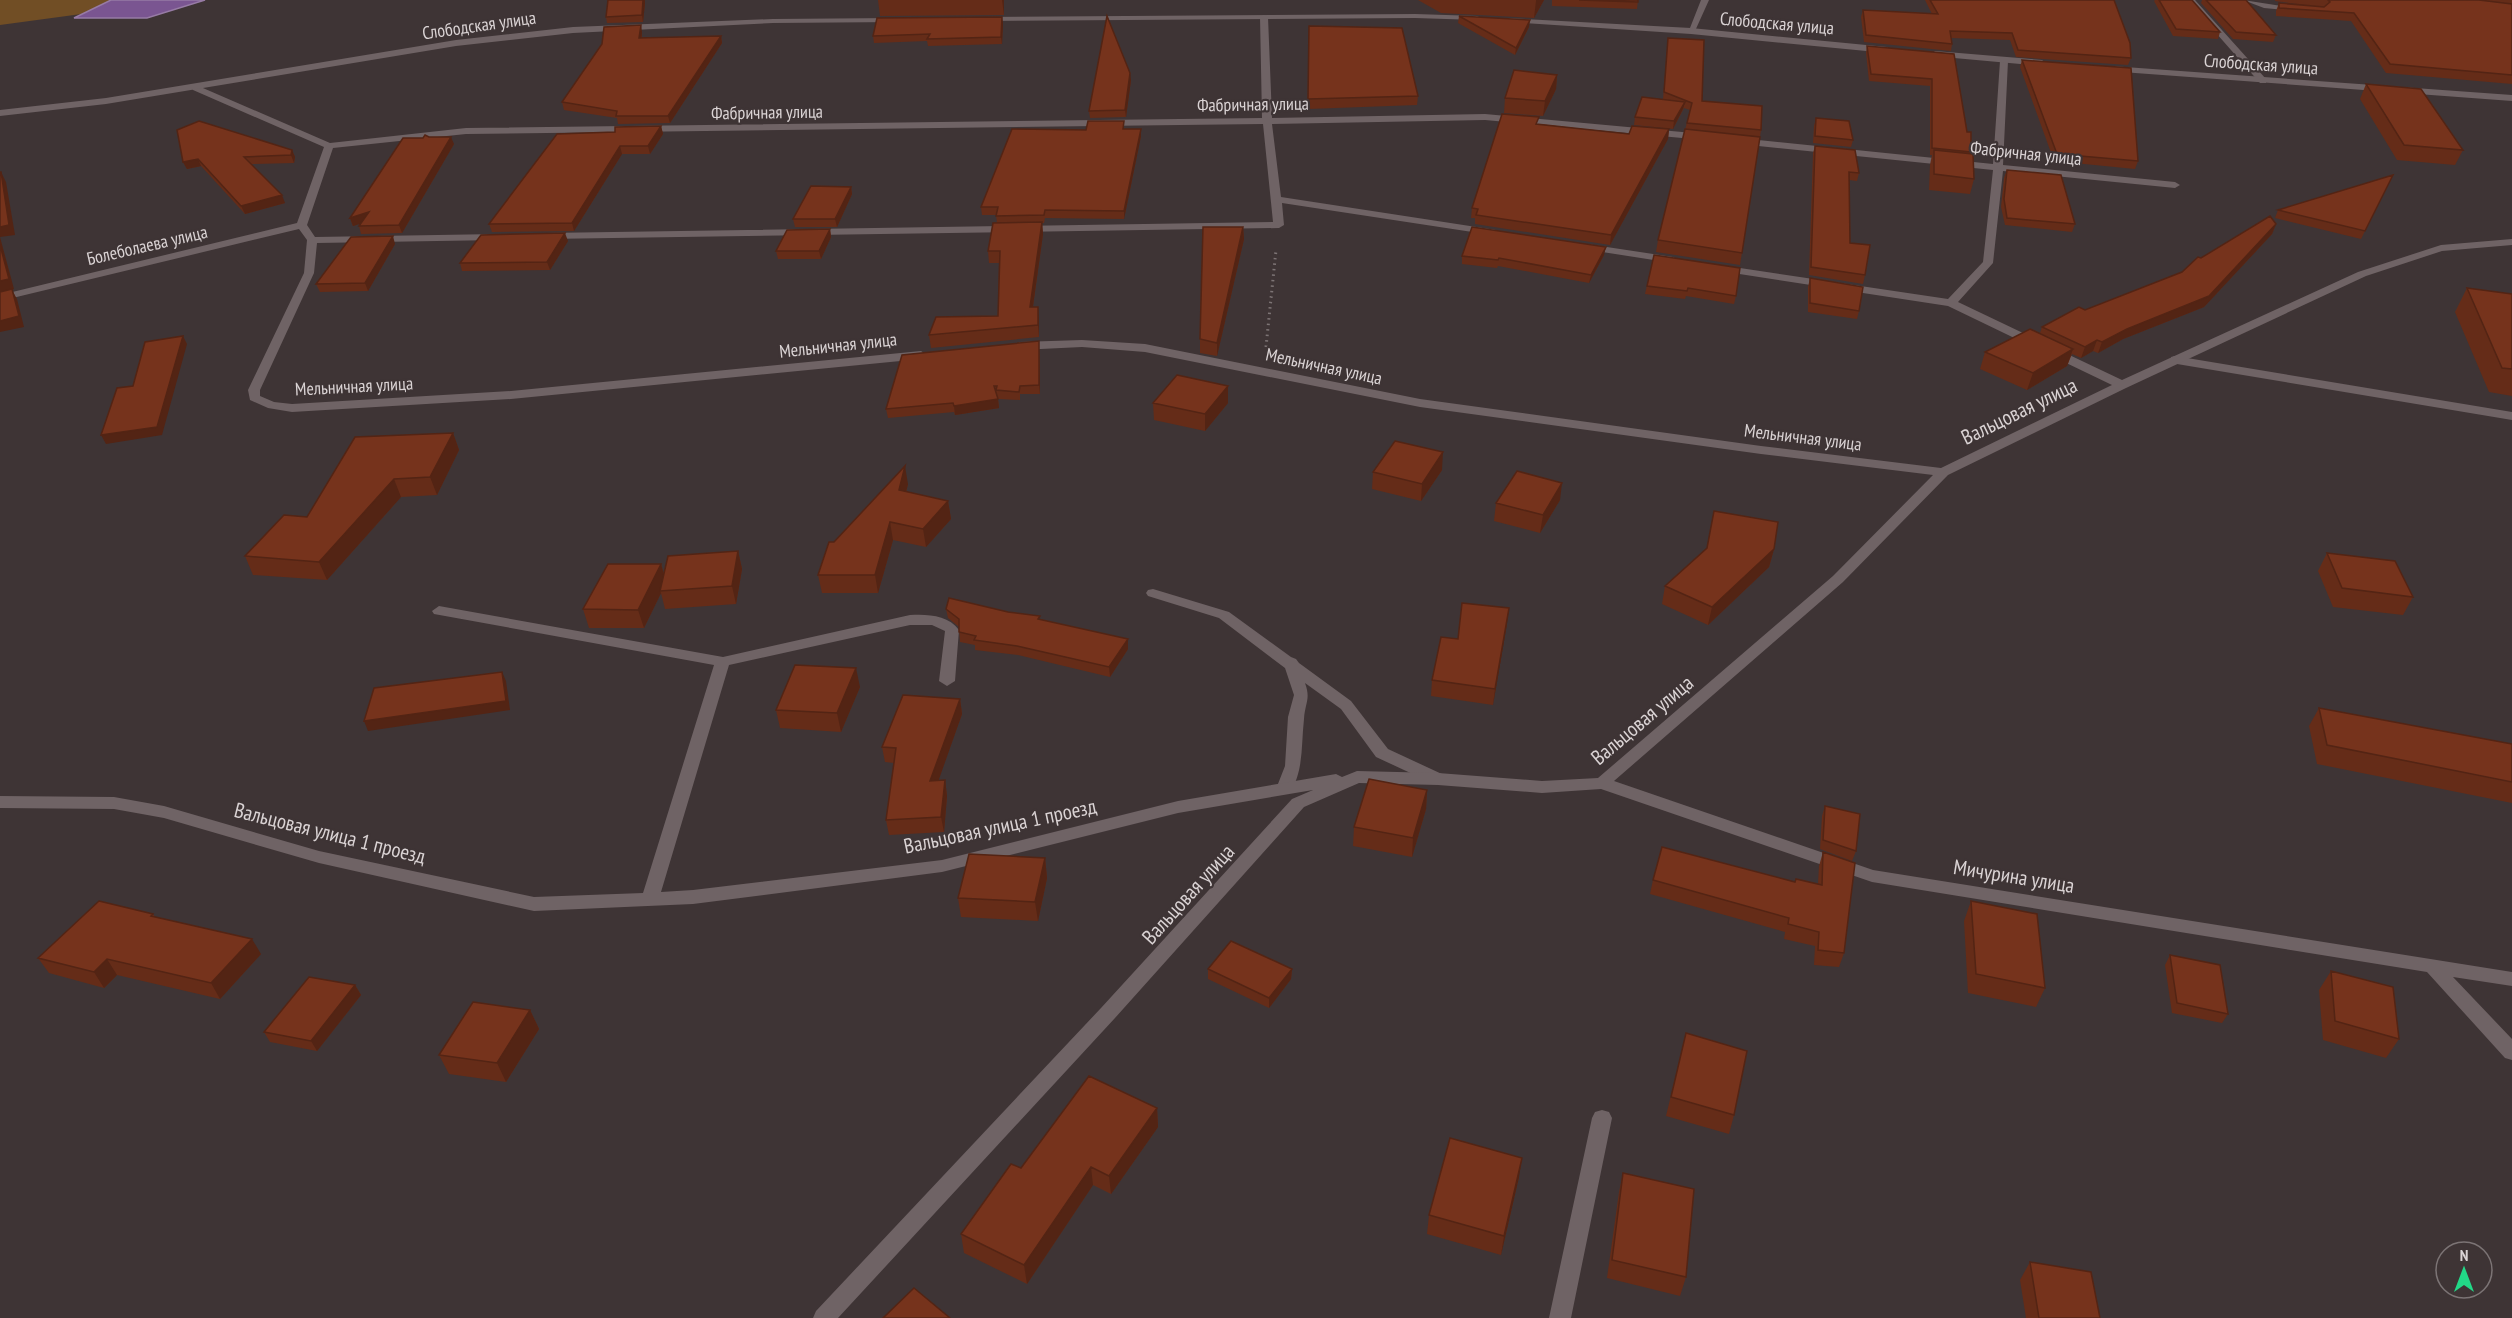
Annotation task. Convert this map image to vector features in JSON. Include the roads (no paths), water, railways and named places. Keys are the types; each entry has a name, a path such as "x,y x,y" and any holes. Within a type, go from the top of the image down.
{"street":[{"path":"1691,32 1705,0"},
{"path":"2191,0 2262,81"},
{"path":"2247,0 2264,6 2310,10"},
{"path":"977,19 1415,16 1483,19"},
{"path":"539,236 1279,225 1267,120 1264,17"},
{"name":"Слободская улица","path":"0,113 195,88 456,43 573,30 773,21 905,20"},
{"name":"Слободская улица","path":"1505,20 1691,32 1900,51"},
{"path":"1923,53 2051,64"},
{"path":"1952,303 1988,262 1998,167 2004,60"},
{"name":"Слободская улица","path":"2098,68 2512,98"},
{"path":"195,88 329,146 302,225 312,240 515,237"},
{"name":"Фабричная улица","path":"329,146 466,131 1041,125 1485,117 1713,138"},
{"name":"Фабричная улица","path":"1725,139 2175,185"},
{"path":"1275,199 1508,235"},
{"name":"Болеболаева улица","path":"0,297 302,225"},
{"name":"Мельничная улица","path":"312,240 309,273 254,390 254,397 275,407 511,395 938,354"},
{"name":"Вальцовая улица","path":"824,1318 1108,1013 1298,803 1357,777 1438,779 1542,787 1602,783 1838,579 1943,472 2122,385 2362,274 2441,248 2512,242"},
{"path":"1578,246 1683,262"},
{"path":"1707,266 1952,303 2122,385"},
{"name":"Мельничная улица","path":"1009,347 1057,342 1101,342 1145,348 1420,403 1761,450 1943,472"},
{"path":"2175,360 2512,416"},
{"path":"1153,593 1224,615 1291,662 1346,705 1382,753 1438,779"},
{"path":"439,611 723,662 910,620 929,619 945,622 952,630 947,681"},
{"path":"650,898 723,662"},
{"path":"1284,789 1293,766 1296,717 1302,695 1291,662"},
{"name":"Вальцовая улица 1 проезд","path":"0,802 114,802 164,812 319,857 534,904 693,897 942,866 1179,807 1357,777"},
{"name":"Мичурина улица","path":"1602,783 1872,876 2431,964 2512,979"},
{"path":"2431,964 2512,1052"},
{"path":"1560,1318 1602,1118"}]}
